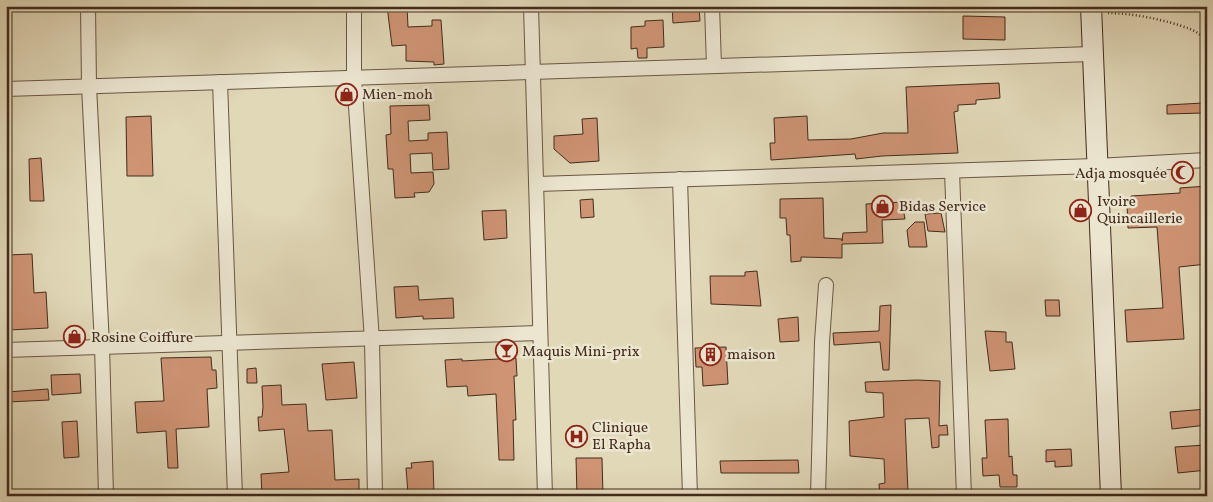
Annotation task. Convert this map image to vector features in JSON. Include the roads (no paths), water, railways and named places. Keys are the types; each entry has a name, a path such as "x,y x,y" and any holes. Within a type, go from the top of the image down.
{"street":[{"path":"88,6 89,86 102,345 106,496"},
{"path":"354,6 354,77 372,340 375,496"},
{"path":"531,6 545,496"},
{"path":"712,6 714,66"},
{"path":"1091,10 1111,496"},
{"path":"6,89 1092,54"},
{"path":"220,82 236,496"},
{"path":"537,184 1096,166 1207,160"},
{"path":"952,171 964,496"},
{"path":"680,179 690,496"},
{"path":"818,496 822,342 826,284"},
{"path":"6,350 102,345 372,340 539,334"}],"place":[{"name":"Mien-moh","path":"346,94"},
{"name":"Adja mosquée","path":"1183,173"},
{"name":"Bidas Service","path":"883,206"},
{"name":"Ivoire Quincaillerie","path":"1081,210"},
{"name":"Rosine Coiffure","path":"75,337"},
{"name":"Maquis Mini-prix","path":"506,351"},
{"name":"maison","path":"711,354"},
{"name":"Clinique El Rapha","path":"576,436"}]}
